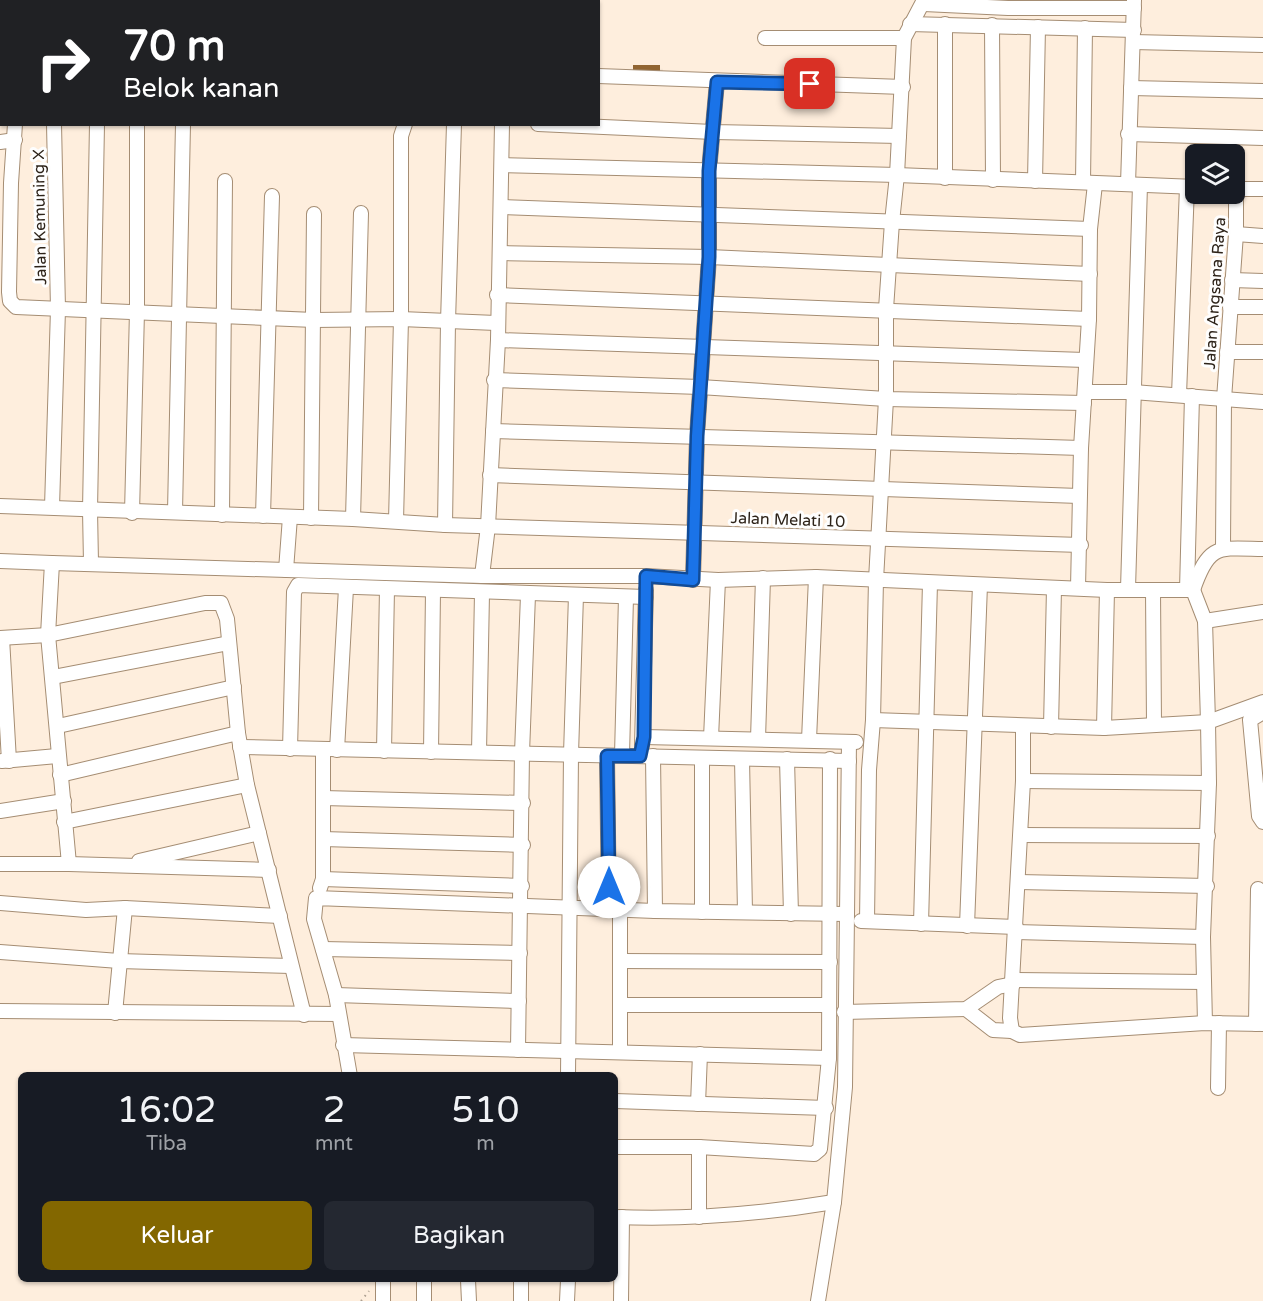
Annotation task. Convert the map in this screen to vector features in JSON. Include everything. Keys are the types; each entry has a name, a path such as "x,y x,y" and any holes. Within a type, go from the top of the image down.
{"street":[{"path":"867,921 868,788 873,720 876,580 883,490 886,309 903,87 904,38 924,2 1098,8 1134,4 1128,134 1134,184 1133,392 1128,589"},
{"path":"1078,588 1081,545 1079,496 1089,319 1092,29 1098,8"},
{"path":"910,24 1092,29 1134,36 1263,45"},
{"path":"945,24 945,178"},
{"path":"992,26 993,180"},
{"path":"1035,181 1038,27"},
{"path":"765,38 904,38"},
{"path":"600,76 903,87"},
{"path":"693,580 697,436 711,214 709,171 717,82"},
{"path":"1131,88 1263,91"},
{"path":"15,126 15,140 5,184 10,301 21,309 137,311 314,320 401,319 496,323"},
{"name":"Jalan Kemuning X","path":"52,507 58,309 54,126"},
{"path":"91,563 92,310 97,126"},
{"path":"132,513 137,311 137,126"},
{"path":"175,512 183,126"},
{"path":"396,521 401,319 401,136 404,126"},
{"path":"445,525 454,126"},
{"path":"482,576 488,526 494,380 498,340 496,323 501,253 502,126"},
{"path":"582,126 713,132 899,136"},
{"path":"1128,134 1263,138"},
{"path":"0,142 15,140"},
{"path":"502,165 897,175 1185,187"},
{"path":"222,515 225,181"},
{"path":"1245,189 1263,189"},
{"path":"263,516 272,196"},
{"path":"1191,204 1186,396 1190,590 1205,621 1209,783 1207,886 1203,938 1204,982 1212,1023 1218,1088"},
{"name":"Jalan Angsana Raya","path":"1223,548 1224,399 1236,234 1235,204"},
{"path":"501,207 1090,229"},
{"path":"353,519 361,213"},
{"path":"311,518 314,214"},
{"path":"1236,234 1263,236"},
{"path":"501,253 709,257 1090,274"},
{"path":"1232,280 1263,281"},
{"path":"497,295 1089,319"},
{"path":"1230,307 1263,307"},
{"path":"498,340 703,349 1086,360"},
{"path":"1227,352 1263,352"},
{"path":"494,380 700,387 886,399 1085,397 1133,392 1263,402"},
{"path":"493,431 1081,448"},
{"path":"490,475 1079,496"},
{"name":"Jalan Melati 10","path":"0,506 132,513 175,512 353,519 445,525 1081,545"},
{"path":"286,570 290,517"},
{"path":"1190,590 1202,564 1210,555 1223,548 1263,549"},
{"path":"0,561 482,576 646,576 693,580 816,577 1107,590 1190,590"},
{"path":"52,563 48,635 58,726 57,756 69,864"},
{"path":"646,576 644,737 655,911"},
{"path":"809,740 816,577"},
{"path":"758,739 763,578"},
{"path":"711,738 718,580"},
{"path":"921,924 930,583"},
{"path":"290,749 295,588 303,585 528,595 646,597"},
{"path":"968,926 981,585"},
{"path":"346,588 323,798 323,879 316,898 314,919 336,995 349,1072"},
{"path":"1052,727 1053,588"},
{"path":"384,751 387,589"},
{"path":"1104,728 1107,590"},
{"path":"1154,590 1154,725"},
{"path":"431,752 433,591"},
{"path":"479,752 482,593"},
{"path":"518,1050 524,803 522,753 528,595"},
{"path":"568,1072 570,754 576,595"},
{"path":"622,755 626,597"},
{"path":"57,756 4,761 1,638 48,635 205,603 221,603 225,610 238,732 247,785 304,1015"},
{"path":"1205,621 1263,612"},
{"path":"53,676 229,643"},
{"path":"58,726 234,687"},
{"path":"873,720 1104,728 1208,722 1263,702"},
{"path":"1263,712 1250,720 1259,816 1263,822"},
{"path":"1012,1031 1010,1018 1021,835 1023,726"},
{"path":"60,775 238,732"},
{"path":"644,737 870,743"},
{"path":"818,1301 834,1202 845,1087 849,742"},
{"path":"240,747 849,761"},
{"path":"607,756 614,909 621,961 620,1051"},
{"path":"702,759 702,912"},
{"path":"742,759 746,912"},
{"path":"787,759 791,914"},
{"path":"618,1147 699,1148 814,1154 820,1149 826,1108 829,1058 830,759"},
{"path":"1023,781 1209,783"},
{"path":"64,822 247,785"},
{"path":"849,788 868,788"},
{"path":"323,798 524,803"},
{"path":"0,811 63,801"},
{"path":"119,866 259,833"},
{"path":"1021,835 1208,836"},
{"path":"323,839 523,845"},
{"path":"0,864 268,870"},
{"path":"323,879 522,886"},
{"path":"1018,882 1207,886"},
{"path":"966,1009 993,1030 1012,1031 1020,1035 1212,1023 1259,1024 1258,889"},
{"path":"316,898 655,911 830,914 867,921 1203,938"},
{"path":"0,903 86,910 125,908 280,916"},
{"path":"115,1013 125,908"},
{"path":"323,949 520,953"},
{"path":"0,952 119,961 291,966"},
{"path":"621,961 830,962"},
{"path":"828,1027 844,1019 966,1009 988,992 1013,982 1204,982"},
{"path":"336,995 519,1001"},
{"path":"621,1005 828,1005"},
{"path":"0,1011 338,1014"},
{"path":"343,1045 829,1058"},
{"path":"698,1104 700,1054"},
{"path":"618,1101 826,1108"},
{"path":"699,1148 699,1217"},
{"path":"621,1301 618,1217 699,1217 770,1212 834,1202"},
{"path":"383,1282 383,1301"},
{"path":"424,1282 424,1301"},
{"path":"468,1282 469,1301"},
{"path":"521,1282 521,1301"},
{"path":"567,1301 568,1282"}],"building":[{"path":"633,65 660,65 660,74 633,74"}],"route":[{"path":"609,887 607,756 640,756 644,737 646,576 693,580 697,436 711,214 709,171 717,82 810,84"}]}
